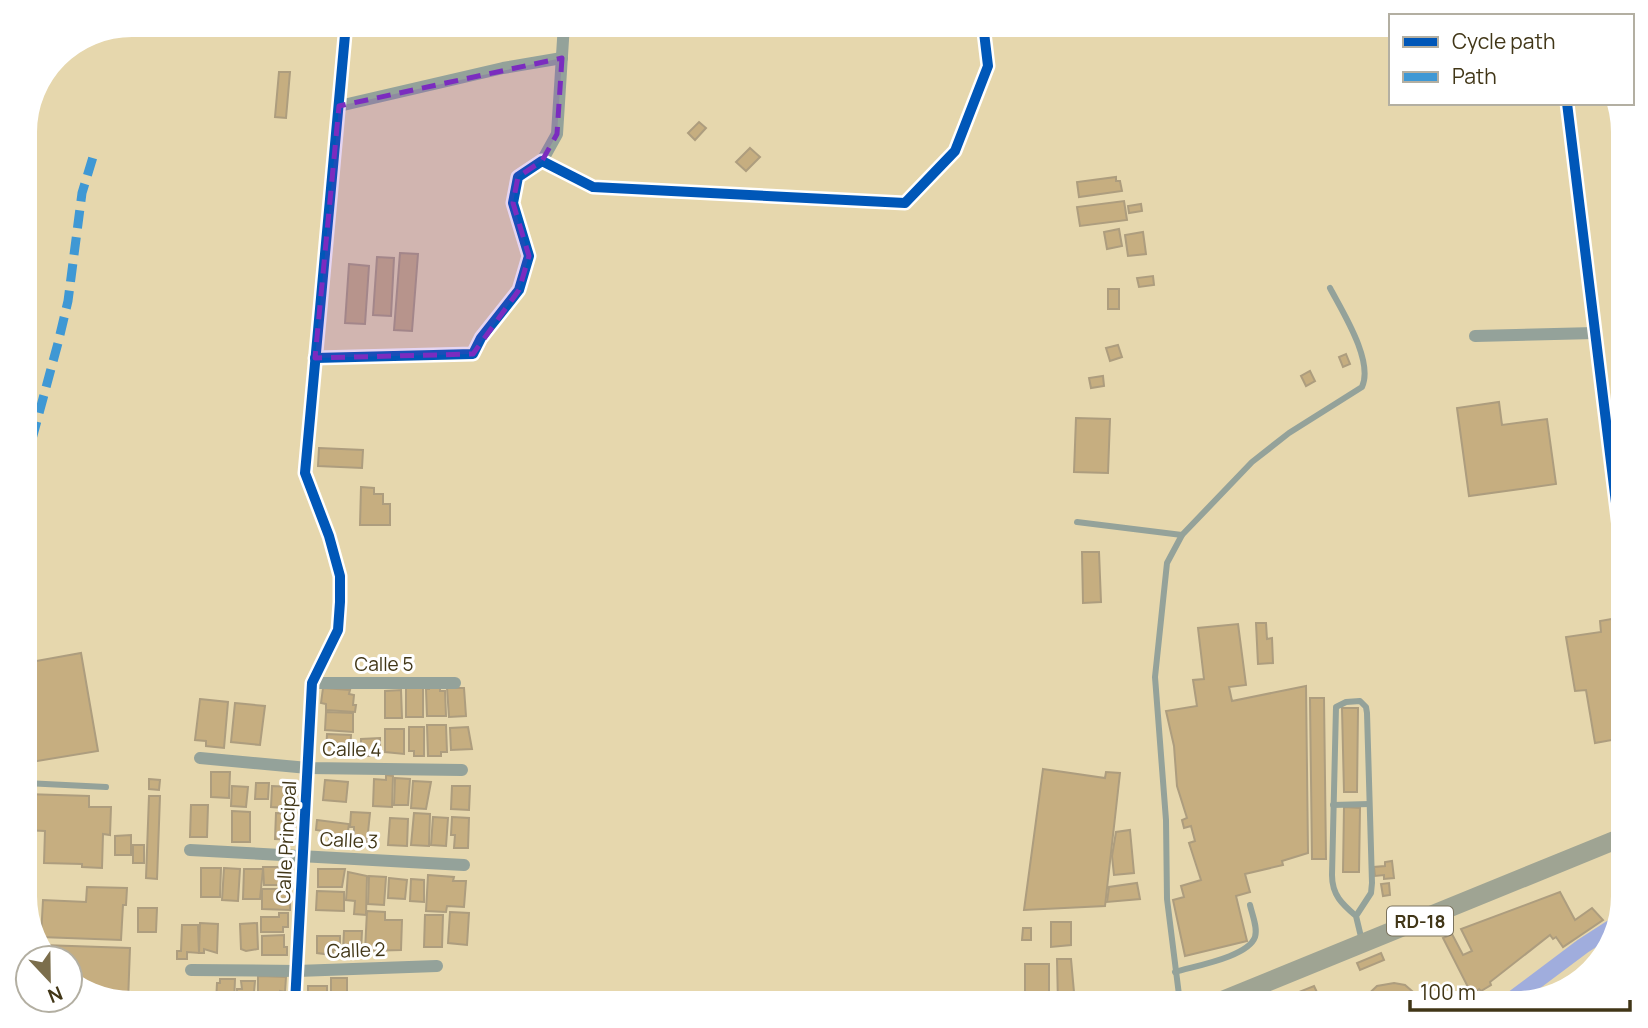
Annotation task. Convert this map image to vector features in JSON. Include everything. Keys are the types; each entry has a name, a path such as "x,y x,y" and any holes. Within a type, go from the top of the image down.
{"main road":[{"name":"RD-18","path":"1246,991 1611,842"}],"street":[{"path":"312,683 338,630 340,602 340,576 329,536 305,473 345,37"},
{"path":"315,358 473,354 481,338 519,290 529,256 513,203 518,177 542,161 557,134 563,37"},
{"path":"542,161 593,187 905,203 955,151 988,66 985,37"},
{"path":"339,106 503,68 562,58"},
{"path":"1567,105 1611,463"},
{"path":"1475,336 1595,333"},
{"name":"Calle 5","path":"312,683 455,683"},
{"name":"Calle Principal","path":"296,991 312,683"},
{"name":"Calle 4","path":"200,758 308,768 462,770"},
{"name":"Calle 3","path":"190,850 464,865"},
{"name":"Calle 2","path":"191,970 297,971 437,966"}],"lane":[{"path":"1178,991 1167,899 1166,820 1155,677 1167,563 1182,535 1252,462 1289,433 1362,387 1365,376 1358,342 1329,288"},
{"path":"1077,522 1182,535"},
{"path":"1356,916 1371,893 1372,883 1367,713 1366,707 1360,701 1346,702 1336,707 1332,882 1339,901 1356,916 1363,944"},
{"path":"37,784 106,787"},
{"path":"1334,805 1368,804"},
{"path":"1175,972 1232,955 1250,945 1256,937 1250,905"}],"highlighted area":[{"path":"562,58 557,134 542,161 518,177 513,203 529,256 519,290 473,354 315,358 339,106"}],"building":[{"path":"279,72 290,72 286,118 275,117"},
{"path":"699,122 706,128 695,140 688,133"},
{"path":"750,148 760,157 746,171 736,162"},
{"path":"1116,177 1116,181 1120,181 1122,191 1079,197 1077,182"},
{"path":"1124,201 1127,220 1080,226 1077,207"},
{"path":"1141,204 1142,211 1129,213 1128,206"},
{"path":"1119,229 1122,246 1107,249 1104,232"},
{"path":"1143,232 1146,254 1128,256 1125,235"},
{"path":"400,253 418,254 412,331 394,330"},
{"path":"377,257 394,258 391,316 373,315"},
{"path":"349,264 369,266 365,324 345,323"},
{"path":"1153,276 1154,285 1139,287 1137,278"},
{"path":"1108,289 1119,289 1119,309 1108,309"},
{"path":"1118,345 1122,357 1110,361 1106,348"},
{"path":"1346,354 1350,364 1343,367 1339,357"},
{"path":"1310,371 1315,381 1306,386 1301,376"},
{"path":"1103,376 1104,386 1091,388 1089,378"},
{"path":"1499,402 1502,425 1547,419 1556,484 1469,496 1457,408"},
{"path":"1076,418 1110,419 1108,473 1074,472"},
{"path":"319,448 363,450 362,468 318,466"},
{"path":"361,487 374,488 374,494 383,494 383,504 390,504 390,525 360,525"},
{"path":"1082,552 1099,552 1101,602 1083,603"},
{"path":"1611,619 1611,740 1595,743 1586,690 1575,691 1566,637 1601,632 1600,621"},
{"path":"1256,623 1266,623 1267,639 1272,638 1273,663 1258,664"},
{"path":"1238,624 1246,685 1229,687 1232,701 1306,686 1308,853 1282,861 1283,865 1245,874 1250,892 1236,896 1247,941 1185,956 1173,900 1184,897 1181,886 1201,880 1189,843 1195,841 1191,826 1184,828 1182,820 1187,818 1177,786 1174,746 1166,711 1197,706 1193,680 1204,679 1198,628"},
{"path":"81,653 98,751 37,761 37,661"},
{"path":"429,686 440,686 440,691 445,691 446,716 427,716 426,689 429,689"},
{"path":"323,688 350,690 349,694 354,695 355,712 326,710 326,704 321,703"},
{"path":"406,688 423,688 423,717 406,717"},
{"path":"447,688 464,688 466,716 449,717"},
{"path":"401,690 402,718 385,718 385,691"},
{"path":"1310,698 1324,698 1326,859 1312,859"},
{"path":"200,699 228,702 224,748 206,746 206,741 195,740"},
{"path":"235,703 265,706 260,745 231,742"},
{"path":"1342,708 1358,708 1357,792 1344,792"},
{"path":"326,712 353,713 353,732 325,730"},
{"path":"427,725 446,725 447,752 441,752 441,756 428,756"},
{"path":"409,727 424,727 424,756 414,756 414,751 409,751"},
{"path":"468,727 472,749 451,750 450,728"},
{"path":"385,729 404,729 404,754 385,752"},
{"path":"327,734 351,735 350,754 326,756"},
{"path":"380,738 380,752 374,752 374,756 361,756 361,739"},
{"path":"1043,769 1105,778 1106,772 1120,773 1105,906 1024,910"},
{"path":"211,772 230,772 229,798 211,797"},
{"path":"386,775 393,776 392,807 373,806 374,779 386,780"},
{"path":"395,778 410,779 408,805 394,805"},
{"path":"149,779 160,780 159,790 149,789"},
{"path":"325,780 348,782 346,802 323,800"},
{"path":"413,781 431,782 426,809 411,808"},
{"path":"256,783 269,783 268,799 255,799"},
{"path":"232,786 248,787 246,807 231,806"},
{"path":"272,786 292,787 291,798 298,799 298,809 271,807"},
{"path":"452,786 470,786 469,810 451,809"},
{"path":"37,794 89,796 89,807 111,807 110,835 103,834 102,868 82,867 82,864 44,863 45,831 37,831"},
{"path":"149,796 160,796 157,879 146,878"},
{"path":"191,805 208,805 207,837 190,837"},
{"path":"1344,807 1360,808 1359,872 1343,872"},
{"path":"232,811 250,812 250,842 232,842"},
{"path":"351,812 370,813 367,842 362,841 361,845 354,845 354,827 350,827"},
{"path":"276,813 293,814 294,840 275,839"},
{"path":"414,813 430,814 429,846 411,845"},
{"path":"433,817 448,818 446,846 431,845"},
{"path":"452,817 469,818 468,848 454,848 455,835 451,835"},
{"path":"390,818 408,819 407,846 388,845"},
{"path":"317,820 349,824 346,844 328,846 330,832 316,830"},
{"path":"1130,830 1134,873 1114,875 1112,856 1116,832"},
{"path":"131,835 131,855 115,855 115,836"},
{"path":"133,845 144,845 144,863 133,863"},
{"path":"1392,861 1394,878 1375,876 1374,867 1385,866 1385,862"},
{"path":"263,867 290,867 288,885 264,885"},
{"path":"201,868 221,868 220,897 201,897"},
{"path":"224,868 240,869 238,901 222,900"},
{"path":"244,869 263,869 260,899 243,899"},
{"path":"318,869 345,869 342,887 318,887"},
{"path":"348,872 367,876 366,915 354,914 355,901 346,900"},
{"path":"428,875 466,881 464,907 447,906 446,912 426,911"},
{"path":"369,876 386,877 384,905 368,904"},
{"path":"389,878 407,880 405,899 388,898"},
{"path":"411,879 424,880 424,902 410,901"},
{"path":"1137,883 1140,899 1107,902 1109,887"},
{"path":"1389,883 1390,895 1383,896 1381,884"},
{"path":"87,887 127,888 121,940 47,937 42,925 43,900 86,902"},
{"path":"262,889 286,889 286,895 290,896 290,910 262,909"},
{"path":"317,891 344,892 344,911 316,910"},
{"path":"1560,892 1575,920 1592,908 1603,920 1563,947 1556,937 1553,939 1550,935 1481,991 1470,991 1443,938 1452,934 1463,955 1472,951 1461,929"},
{"path":"138,908 157,908 156,932 138,932"},
{"path":"367,911 385,912 385,920 402,920 401,950 365,951"},
{"path":"450,912 469,913 467,945 448,943"},
{"path":"279,913 288,913 288,927 283,927 283,932 261,932 261,917 279,917"},
{"path":"425,915 443,915 442,947 424,947"},
{"path":"1051,922 1071,922 1071,945 1051,947"},
{"path":"200,923 218,924 217,953 204,949 204,953 199,953"},
{"path":"257,923 258,949 241,949 240,924"},
{"path":"182,925 198,925 199,953 187,952 187,959 177,959 177,951 181,951"},
{"path":"1023,928 1031,928 1031,940 1022,940"},
{"path":"344,931 362,931 361,952 343,951"},
{"path":"284,935 287,955 262,955 262,936"},
{"path":"317,936 340,936 340,950 333,950 333,955 317,953"},
{"path":"84,946 130,948 128,991 96,984 84,978"},
{"path":"1381,953 1384,960 1360,970 1357,963"},
{"path":"1057,959 1071,959 1074,991 1058,991"},
{"path":"1025,964 1049,964 1049,991 1025,991"},
{"path":"258,976 286,977 285,991 258,991"},
{"path":"331,978 347,978 347,991 331,991"},
{"path":"220,979 235,979 234,991 217,991 217,983 220,983"},
{"path":"241,981 255,981 254,991 237,991 242,989"},
{"path":"1394,983 1405,985 1412,991 1372,991 1377,986"},
{"path":"308,986 327,986 327,991 308,991"},
{"path":"1314,986 1316,991 1302,991"}],"waterway":[{"path":"1524,990 1604,933"}],"marked path":[{"path":"37,421 68,301 82,193 93,157"}],"cycle path":[{"path":"296,991 312,683 338,630 340,602 340,576 329,536 305,473 345,37"},
{"path":"315,358 473,354 481,338 519,290 529,256 513,203 518,177 542,161 593,187 905,203 955,151 988,66 985,37"},
{"path":"1567,105 1611,462"}]}
